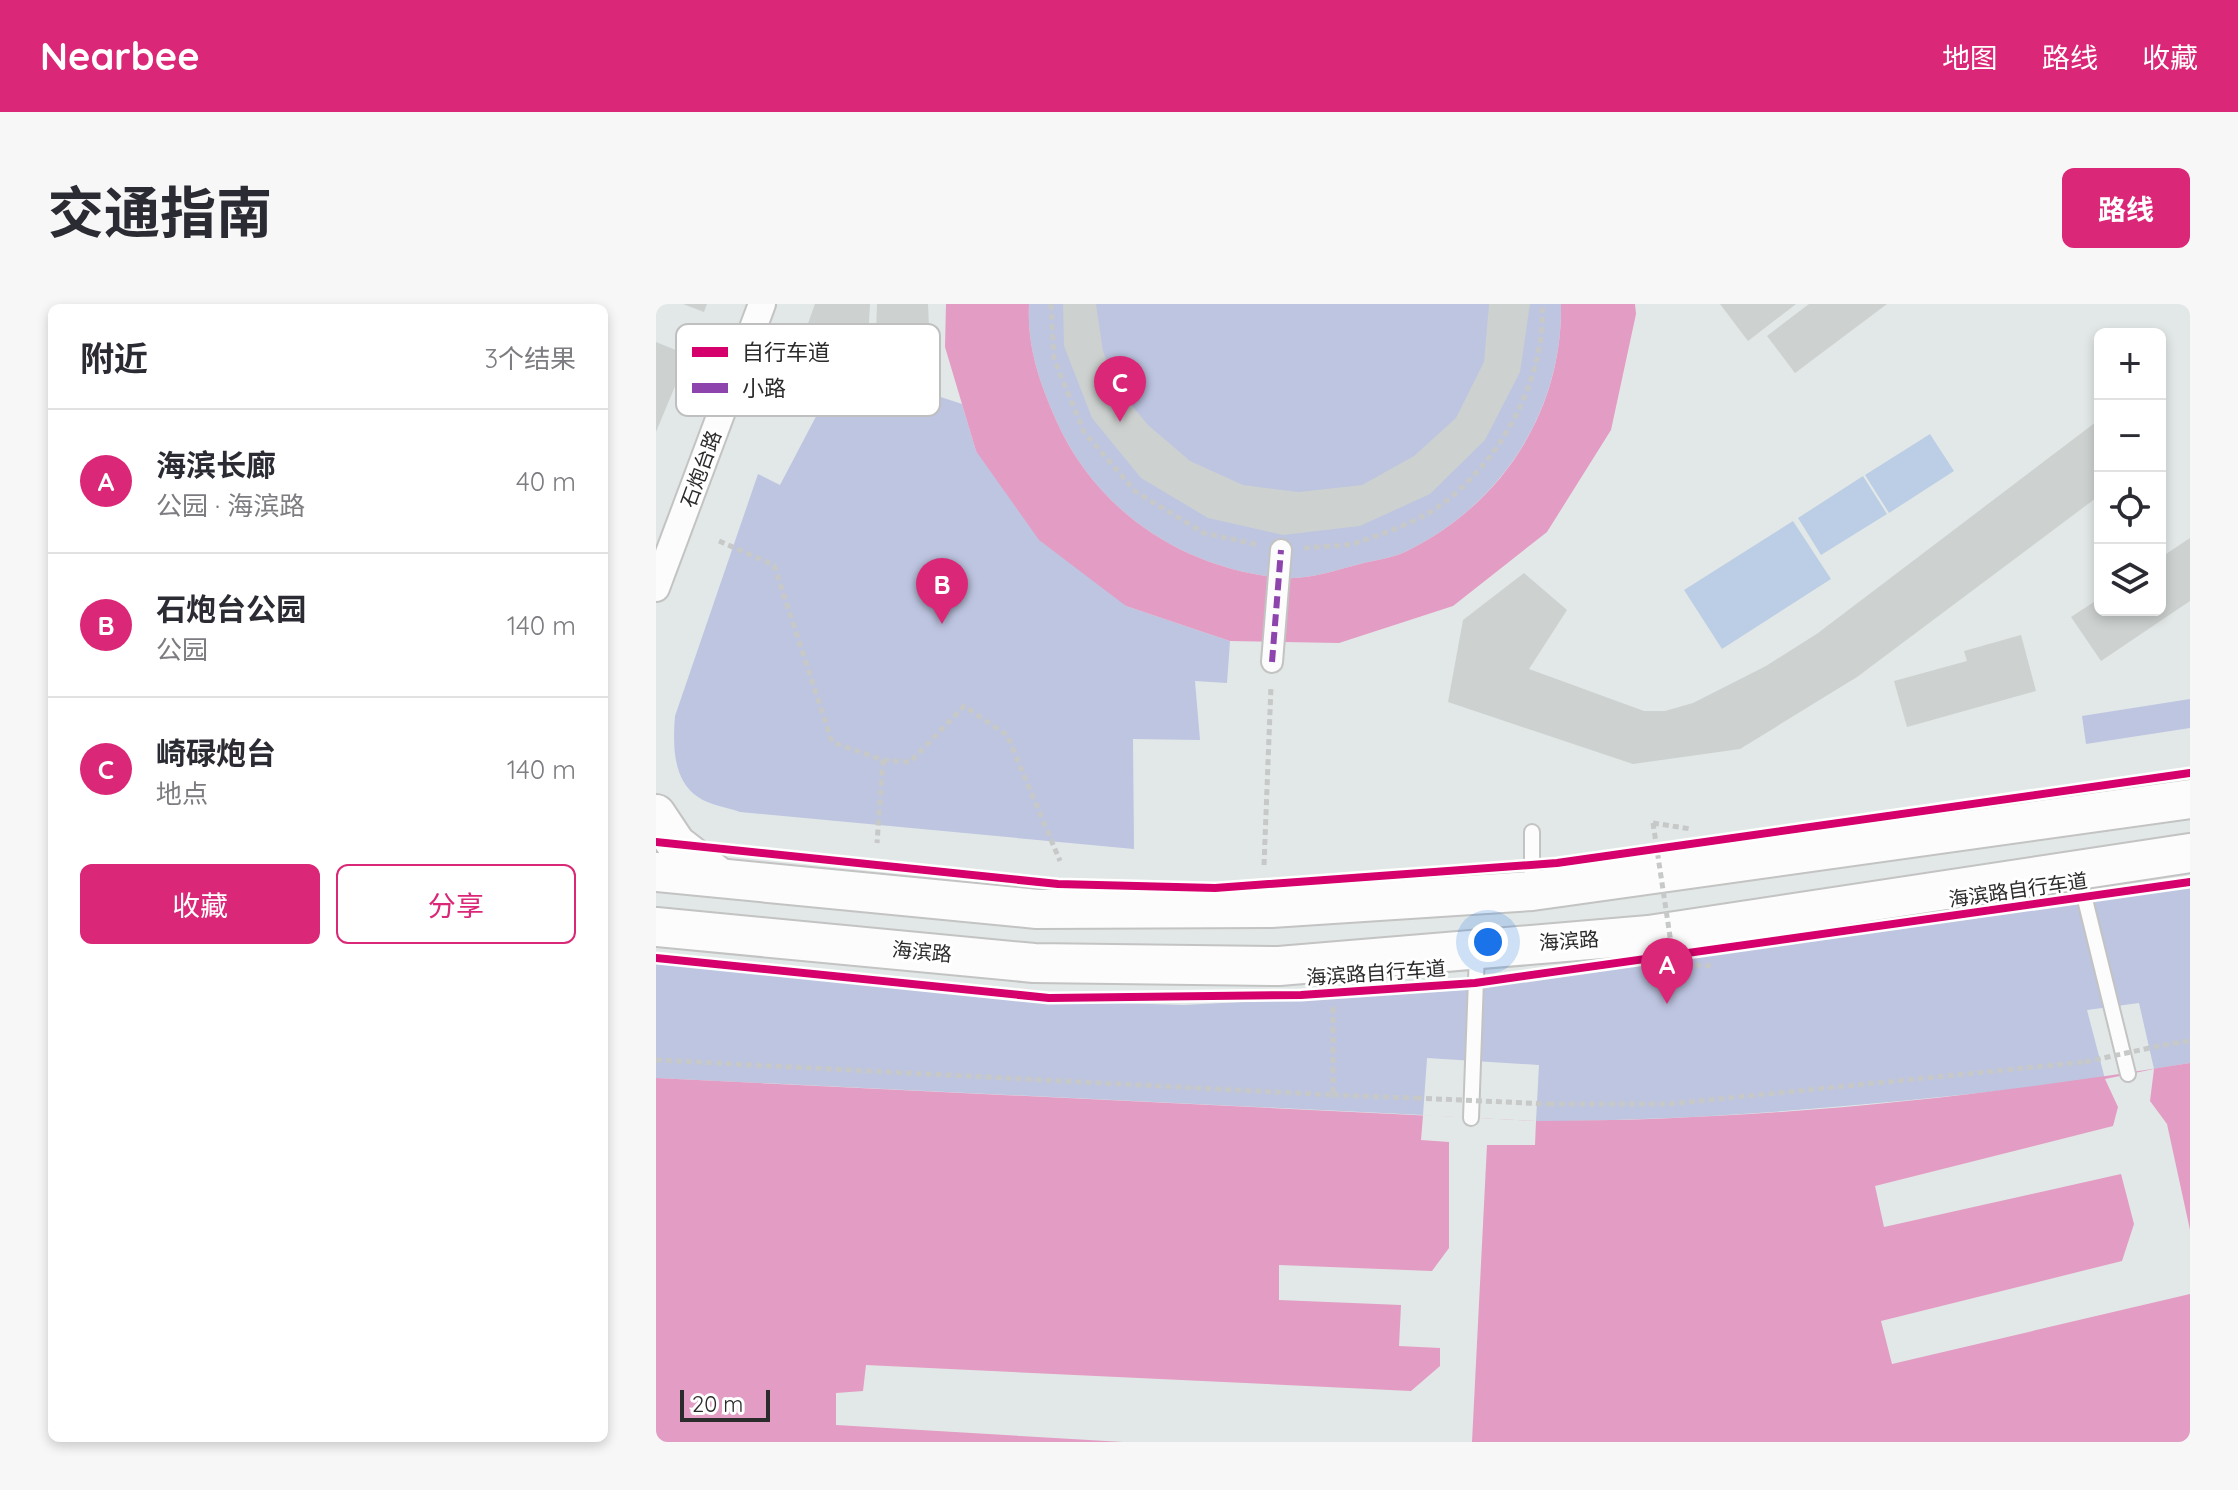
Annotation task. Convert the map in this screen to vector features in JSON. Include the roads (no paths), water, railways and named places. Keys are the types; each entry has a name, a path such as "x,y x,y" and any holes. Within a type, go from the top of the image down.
{"main road":[{"path":"656,872 1037,909 1271,908 1532,891 2190,799"},
{"path":"656,814 676,844 720,878"},
{"name":"海滨路","path":"656,927 1034,963 1279,966 1649,935 2190,853"}],"street":[{"name":"石炮台路","path":"755,324 762,304"},
{"name":"石炮台路","path":"656,588 720,416"},
{"path":"1272,662 1281,550"}],"lane":[{"path":"1532,832 1532,891"},
{"path":"2078,870 2128,1074"},
{"path":"1471,1118 1478,948"}],"place":[{"name":"崎碌炮台","path":"1120,422"},
{"name":"石炮台公园","path":"942,624"},
{"name":"海滨长廊","path":"1667,1004"}]}
